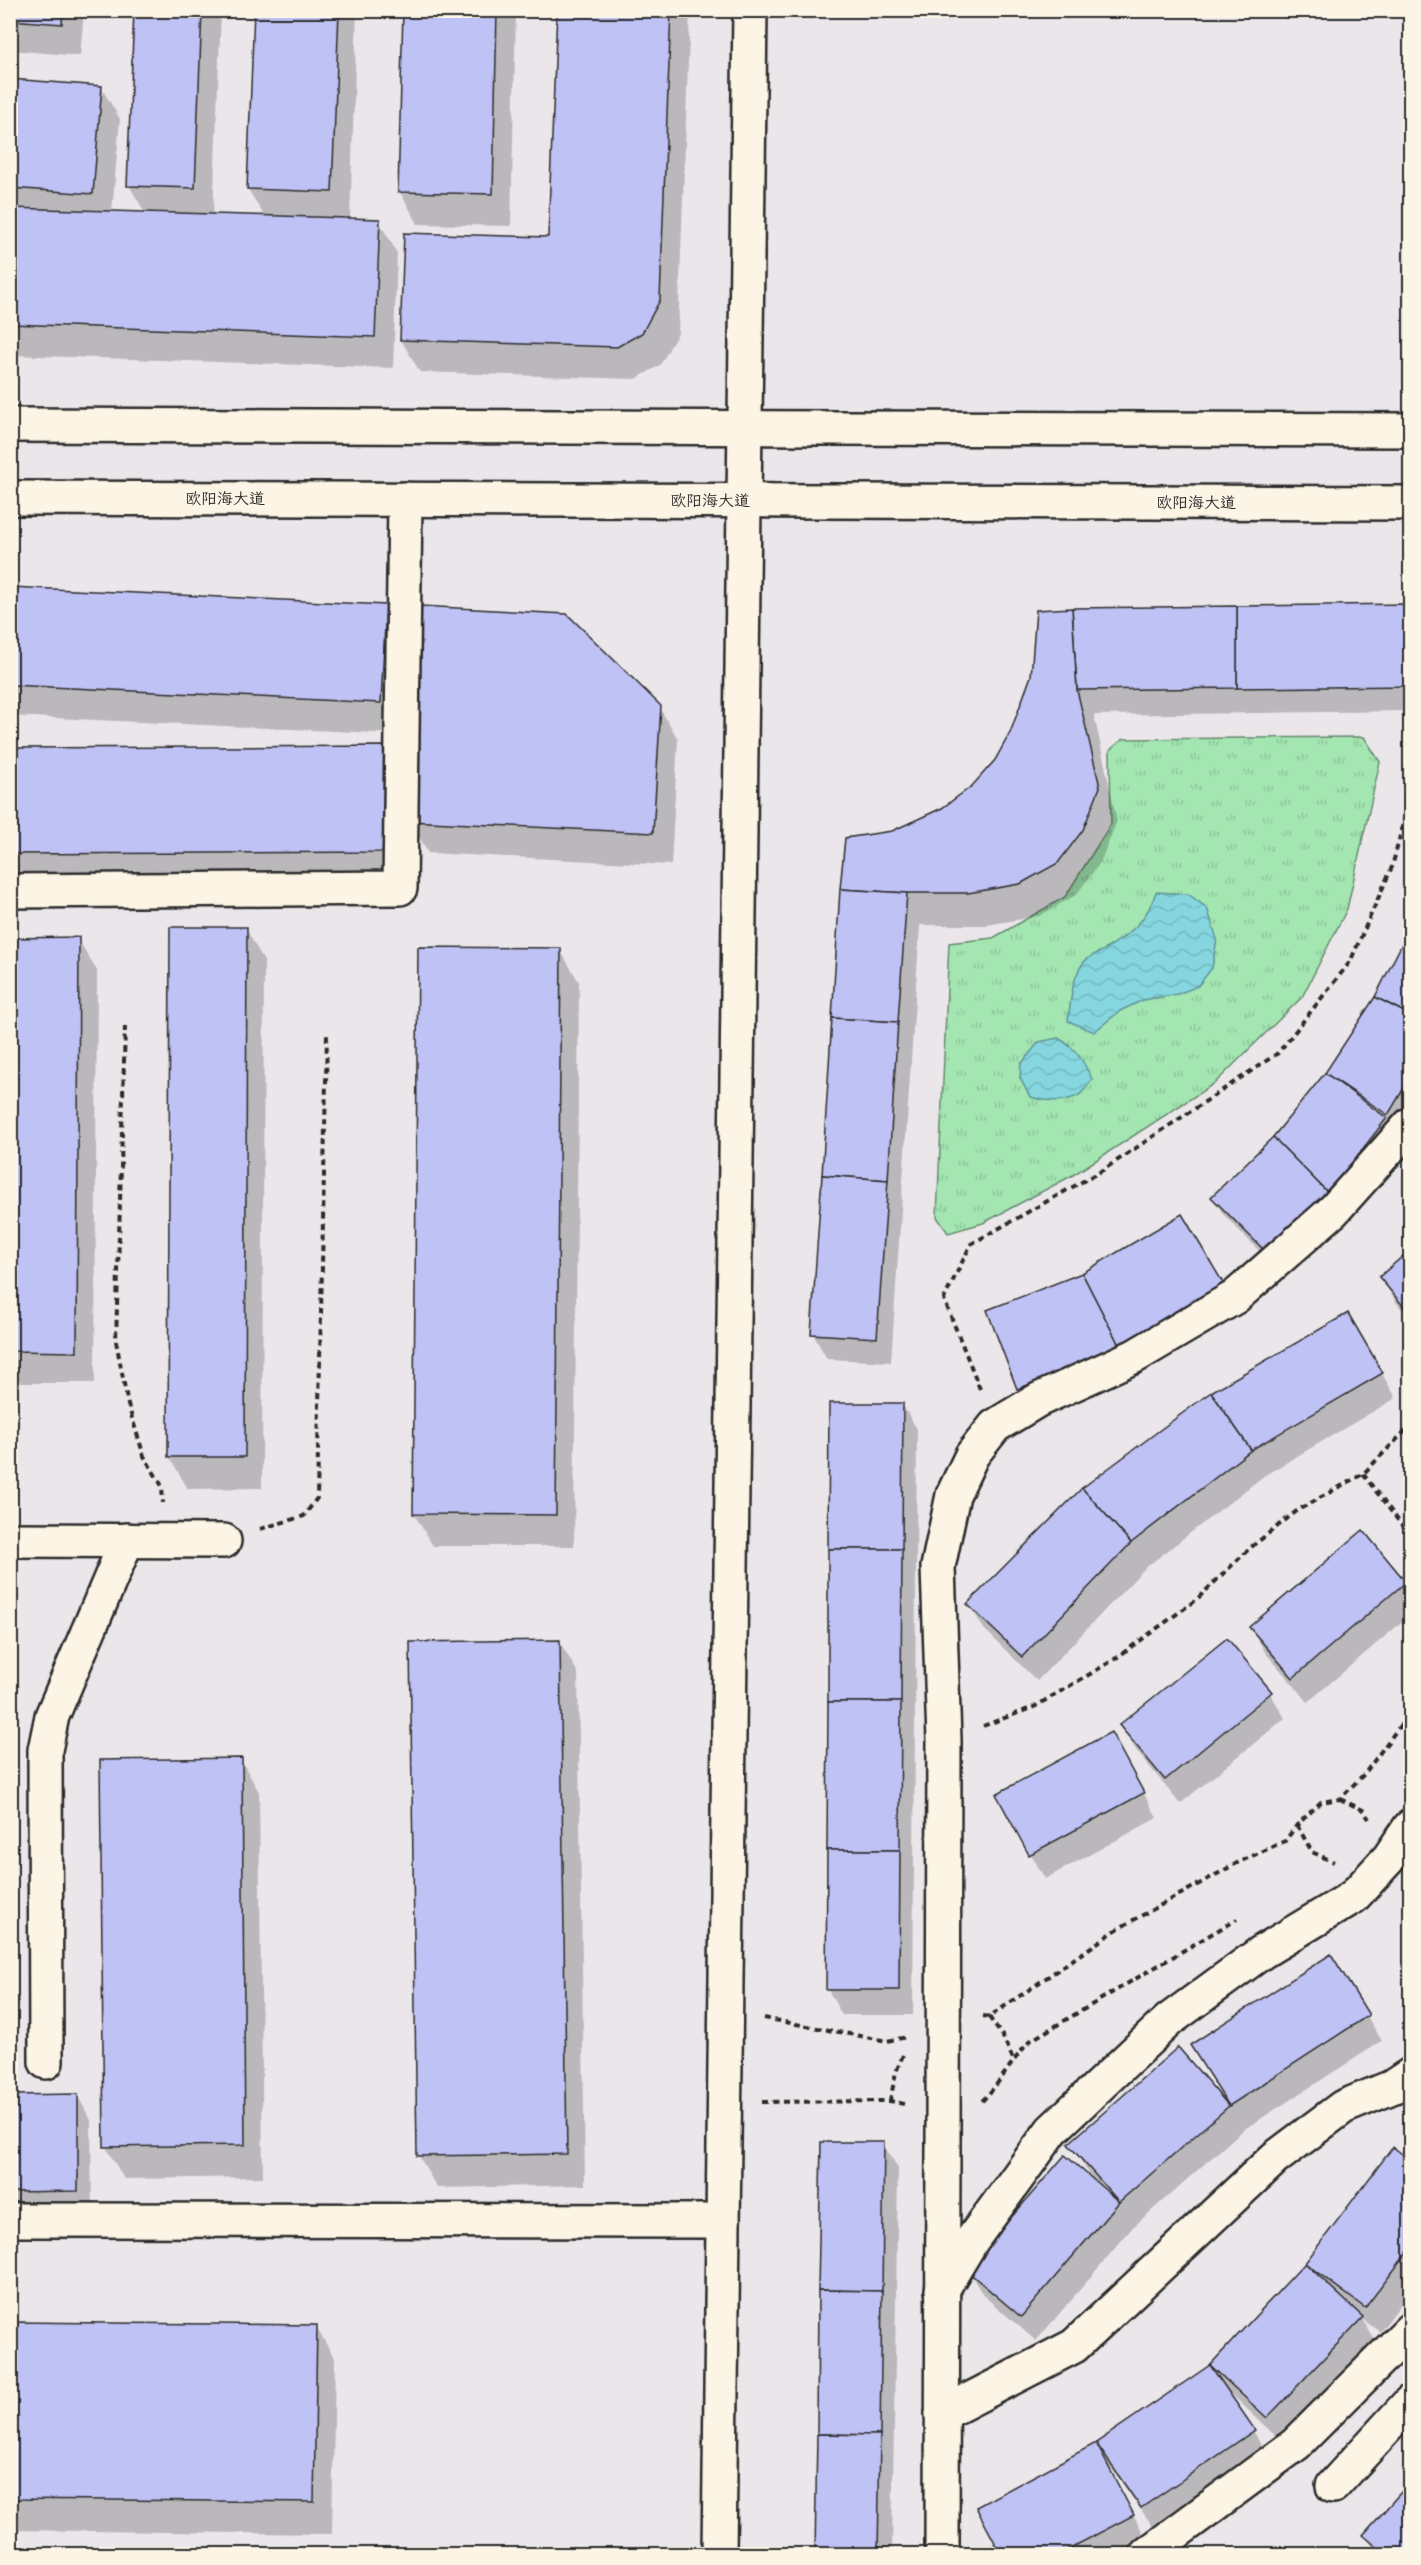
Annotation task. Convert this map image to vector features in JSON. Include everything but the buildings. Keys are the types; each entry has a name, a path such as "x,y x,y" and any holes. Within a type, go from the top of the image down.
{"main road":[{"path":"719,2554 750,10"},
{"path":"10,425 1410,430"},
{"name":"欧阳海大道","path":"10,498 1410,503"},
{"path":"10,891 400,888 405,499"},
{"path":"942,2554 944,1740 938,1567 953,1495 972,1455 995,1426 1038,1400 1135,1356 1235,1297 1333,1211 1410,1125"},
{"path":"10,1540 224,1541"},
{"path":"46,2062 45,1750 52,1716 127,1540"},
{"path":"942,2291 972,2240 1052,2130 1169,2020 1262,1952 1353,1897 1389,1858 1410,1827"},
{"path":"942,2414 1074,2346 1275,2158 1343,2107 1392,2087 1410,2075"},
{"path":"10,2220 723,2221"},
{"path":"1147,2554 1296,2444 1410,2330"},
{"path":"1333,2486 1410,2402"}],"path":[{"path":"995,1426 944,1299 971,1244 1103,1170 1278,1053 1350,962 1392,867 1410,797"},
{"path":"126,1026 116,1341 128,1405 144,1456 162,1486 166,1540"},
{"path":"224,1541 304,1516 317,1498 327,1035"},
{"path":"944,1740 1034,1707 1112,1661 1196,1600 1250,1548 1298,1510 1363,1474 1410,1426"},
{"path":"1363,1474 1410,1536"},
{"path":"1340,1799 1365,1773 1410,1712"},
{"path":"989,2018 1119,1928 1239,1862 1285,1841 1297,1825 1321,1802 1340,1799 1363,1810 1369,1820"},
{"path":"1297,1825 1312,1852 1338,1864 1327,1869"},
{"path":"976,2107 998,2086 1013,2060 1030,2041 1245,1915"},
{"path":"725,2011 887,2041 912,2036 908,2044"},
{"path":"977,2015 989,2018 1003,2037 1013,2060"},
{"path":"890,2101 896,2072 904,2054"},
{"path":"725,2103 890,2101 913,2106"}],"green space":[{"path":"1364,737 1380,762 1347,909 1302,997 1215,1083 1073,1175 983,1223 948,1233 937,1217 949,943 993,938 1065,897 1111,824 1110,750 1123,739"}],"water":[{"path":"1156,892 1188,894 1207,908 1217,939 1212,968 1198,986 1178,994 1143,1000 1120,1011 1094,1032 1068,1021 1076,975 1084,962 1121,939 1136,926 1148,911"},
{"path":"1058,1038 1078,1055 1092,1079 1083,1092 1073,1098 1042,1100 1030,1097 1020,1078 1021,1064 1039,1042"}]}
